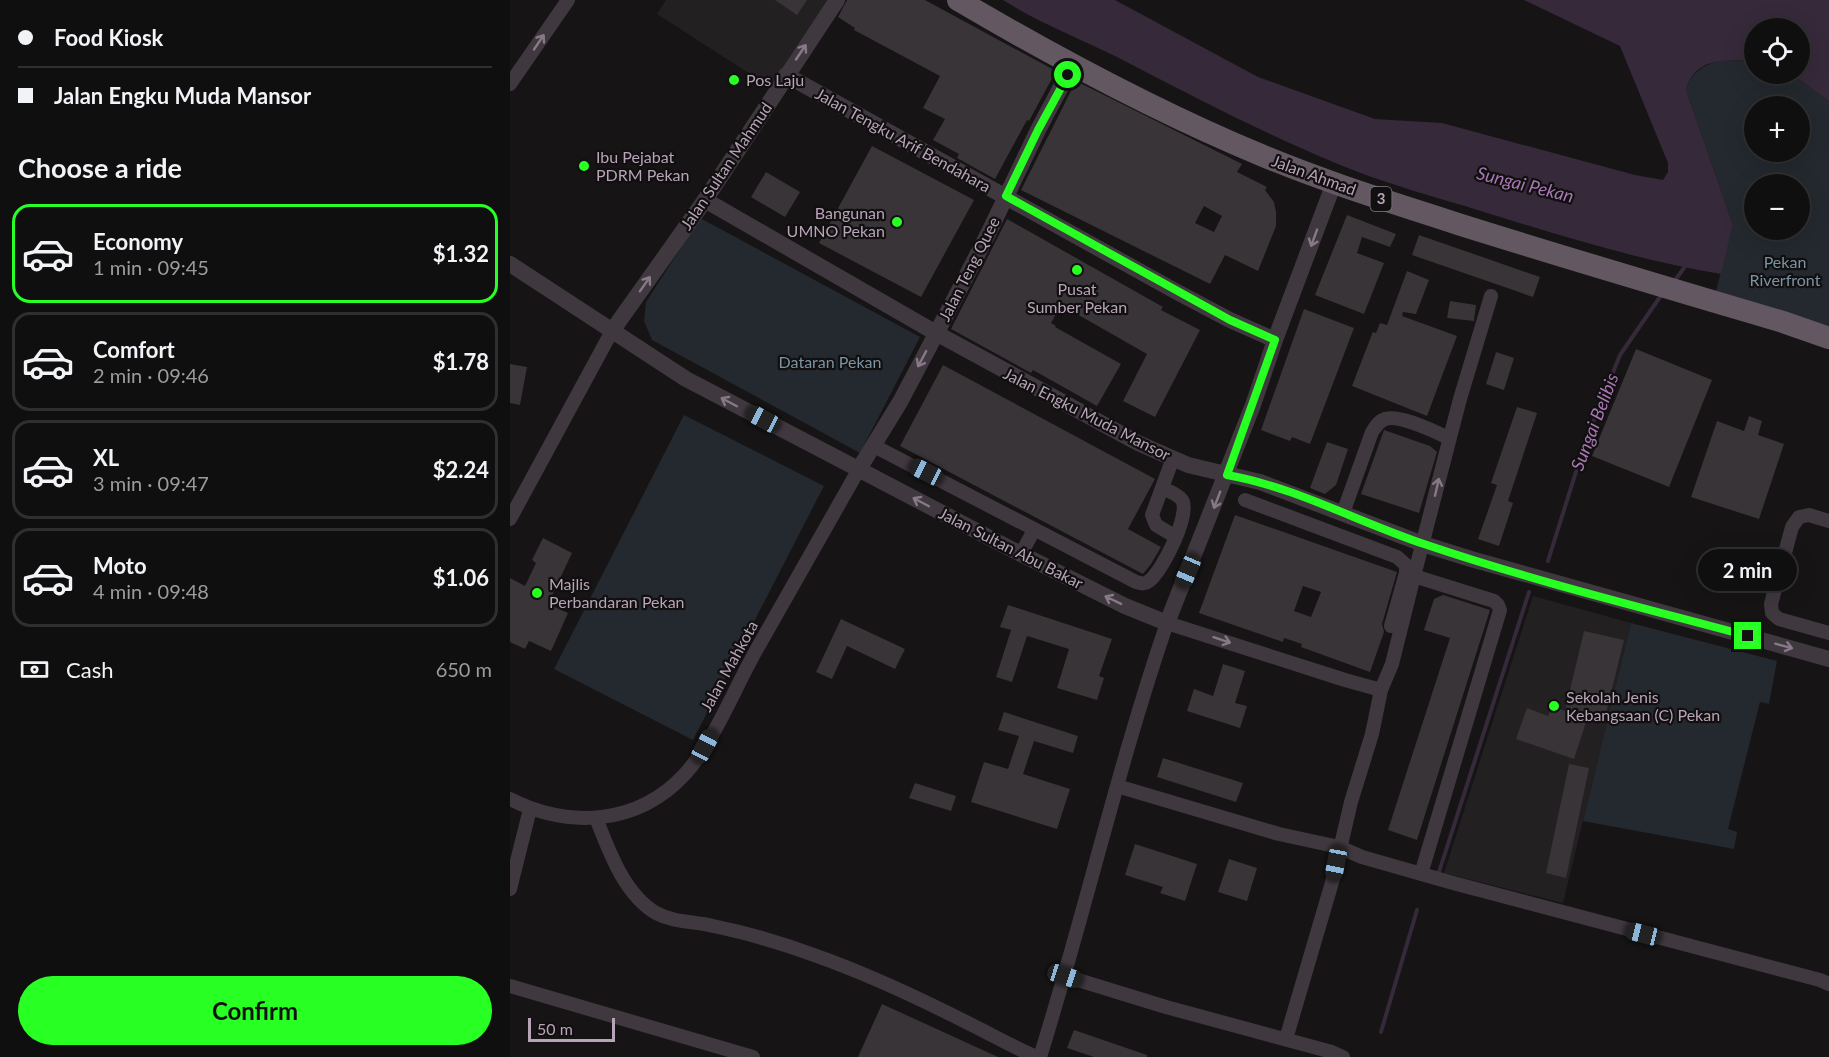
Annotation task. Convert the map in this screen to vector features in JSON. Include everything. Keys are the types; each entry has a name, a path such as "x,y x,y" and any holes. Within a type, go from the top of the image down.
{"highway":[{"name":"Jalan Ahmad","path":"958,0 1073,64 1230,141 1334,183 1504,239 1783,322 1829,338"}],"street":[{"path":"510,84 568,0"},
{"name":"Jalan Sultan Mahmud","path":"612,331 705,200 837,0"},
{"name":"Jalan Teng Quee","path":"859,469 936,333 1073,64"},
{"name":"Jalan Tengku Arif Bendahara","path":"786,75 1230,320 1275,340"},
{"path":"596,818 620,873 638,897 655,912 673,920 709,925 765,938 815,955 885,984 972,1025 1012,1047 1039,1057 1065,976 1144,691 1167,623 1227,475 1334,183"},
{"name":"Jalan Engku Muda Mansor","path":"705,200 1100,424 1173,458 1204,470 1251,480 1286,491 1423,544 1565,586 1829,658"},
{"name":"Jalan Sultan Abu Bakar","path":"510,264 686,379 1125,606 1167,623 1381,690"},
{"path":"1286,1039 1333,879 1339,847 1372,734 1381,690 1392,664 1449,438 1491,296"},
{"path":"510,519 612,331"},
{"path":"1343,513 1372,432 1383,419 1399,419 1449,438"},
{"path":"874,446 1034,530 1144,584 1158,572 1176,537 1184,506 1178,496 1162,488"},
{"path":"1173,458 1152,515 1156,525 1176,537"},
{"name":"Jalan Mahkota","path":"510,799 530,809 562,818 596,818 629,811 659,795 685,774 705,746 859,469"},
{"path":"1279,511 1286,491"},
{"path":"1245,500 1397,557 1406,565 1406,573 1391,626"},
{"path":"1829,521 1809,515 1799,517 1792,527 1771,604 1772,613 1779,619 1829,633"},
{"path":"1374,548 1381,528"},
{"path":"1021,554 1034,530"},
{"path":"1414,576 1494,600 1500,610 1421,874"},
{"path":"1118,786 1279,834 1339,847 1362,857 1421,874 1829,984"},
{"path":"510,889 530,809"},
{"path":"1065,976 1343,1057"},
{"path":"510,986 753,1057"}],"shaded area":[{"path":"666,0 828,0 770,87 657,14"},
{"name":"Sekolah Jenis Kebangsaan (C) Pekan","path":"1533,596 1631,623 1563,903 1444,873"}],"green space":[{"name":"Pekan Riverfront","path":"1724,60 1744,61 1744,84 1805,84 1829,101 1829,327 1715,295 1733,225 1686,90 1696,73 1706,66"},
{"name":"Dataran Pekan","path":"700,218 920,337 860,453 652,340 644,321 646,302"},
{"path":"684,415 824,486 693,740 554,669"},
{"path":"1631,623 1777,661 1769,704 1760,702 1728,829 1737,832 1734,849 1583,821"}],"water":[{"name":"Sungai Pekan","path":"1003,0 1115,0 1258,77 1375,119 1442,123 1635,175 1663,180 1668,172 1668,163 1620,46 1524,0 1829,0 1829,101 1805,84 1810,84 1810,18 1744,18 1744,60 1713,62 1697,71 1691,79 1686,90 1733,225 1721,274 1602,247 1351,170 1251,125"}],"building":[{"path":"775,0 807,0 797,15"},
{"path":"847,0 925,0 1056,71 995,179 957,158 959,154 933,140 945,119 923,108 940,76 854,30 855,28 838,17"},
{"path":"1076,81 1242,164 1237,172 1267,187 1265,190 1274,202 1276,226 1258,271 1225,255 1210,284 1021,190","holes":["1204,206 1222,216 1214,232 1195,223"]},
{"name":"Bangunan UMNO Pekan","path":"872,146 974,200 921,297 819,243"},
{"path":"766,172 800,192 785,217 751,197"},
{"path":"1347,215 1396,234 1390,247 1362,237 1357,253 1384,263 1364,314 1315,295"},
{"path":"1007,219 1163,307 1161,310 1200,330 1155,417 1123,401 1147,354 1061,305 1051,323 1055,327 1121,364 1097,406 1033,370 1031,373 951,329"},
{"path":"1419,235 1540,277 1533,297 1412,255"},
{"path":"1407,271 1429,280 1416,314 1403,312 1402,316 1457,336 1427,416 1352,386 1373,332 1376,333 1380,323 1387,325"},
{"path":"1450,301 1476,305 1474,321 1447,318"},
{"path":"1304,309 1354,328 1310,444 1292,437 1290,441 1261,430"},
{"path":"1636,349 1712,380 1669,487 1592,456"},
{"path":"1496,352 1514,358 1504,390 1486,384"},
{"path":"510,364 527,367 520,405 510,403"},
{"path":"943,365 1155,479 1128,529 1161,547 1143,574 900,446"},
{"path":"1517,407 1537,413 1508,501 1513,503 1499,546 1478,539 1497,485 1491,483"},
{"path":"1749,416 1762,421 1758,435 1784,444 1759,519 1691,497 1717,421 1744,431"},
{"path":"1384,430 1430,446 1437,452 1419,513 1361,494"},
{"path":"1327,442 1348,449 1336,485 1325,494 1310,488"},
{"path":"1235,515 1397,572 1382,624 1384,632 1370,672 1301,647 1302,644 1284,638 1283,642 1199,613","holes":["1303,586 1321,592 1311,617 1294,611"]},
{"path":"543,538 572,553 548,604 568,613 551,651 529,641 525,649 510,642 510,578 525,586 536,563 532,560"},
{"path":"1443,595 1490,610 1417,840 1388,830 1450,638 1424,630 1434,599"},
{"path":"1008,605 1112,639 1099,676 1104,678 1097,700 1057,688 1069,649 1027,636 1012,682 996,677 1011,630 1000,627"},
{"path":"841,619 905,649 895,669 847,646 832,679 816,672"},
{"path":"1584,631 1624,640 1605,717 1589,713 1574,759 1516,739 1527,708 1548,716 1552,706 1565,711"},
{"path":"1223,664 1245,671 1235,703 1247,706 1240,728 1187,711 1194,689 1213,696"},
{"path":"1004,712 1078,736 1073,753 1034,741 1023,774 1070,789 1057,829 971,802 984,762 1008,769 1019,736 998,730"},
{"path":"1163,758 1243,783 1236,802 1157,777"},
{"path":"1569,764 1589,768 1566,878 1546,873"},
{"path":"915,783 956,796 951,811 909,798"},
{"path":"1135,844 1197,864 1185,901 1160,893 1163,887 1125,875"},
{"path":"1229,859 1257,868 1247,901 1218,892"},
{"path":"882,1004 998,1057 858,1057"},
{"path":"1074,1030 1147,1055 1147,1057 1094,1057 1067,1048"}],"waterway":[{"path":"1676,279 1686,265"},
{"name":"Sungai Belibis","path":"1548,561 1586,440 1620,355 1662,294"},
{"path":"1439,872 1529,592"},
{"path":"1381,1032 1417,910"}],"place":[{"name":"Pos Laju","path":"734,80"},
{"name":"Ibu Pejabat PDRM Pekan","path":"584,166"},
{"name":"Bangunan UMNO Pekan","path":"897,222"},
{"name":"Pusat Sumber Pekan","path":"1077,270"},
{"name":"Majlis Perbandaran Pekan","path":"537,593"},
{"name":"Sekolah Jenis Kebangsaan (C) Pekan","path":"1554,706"}],"route":[{"path":"1068,75 1006,196 1230,320 1275,340 1227,475 1260,482 1423,544 1471,559 1748,636"}]}
